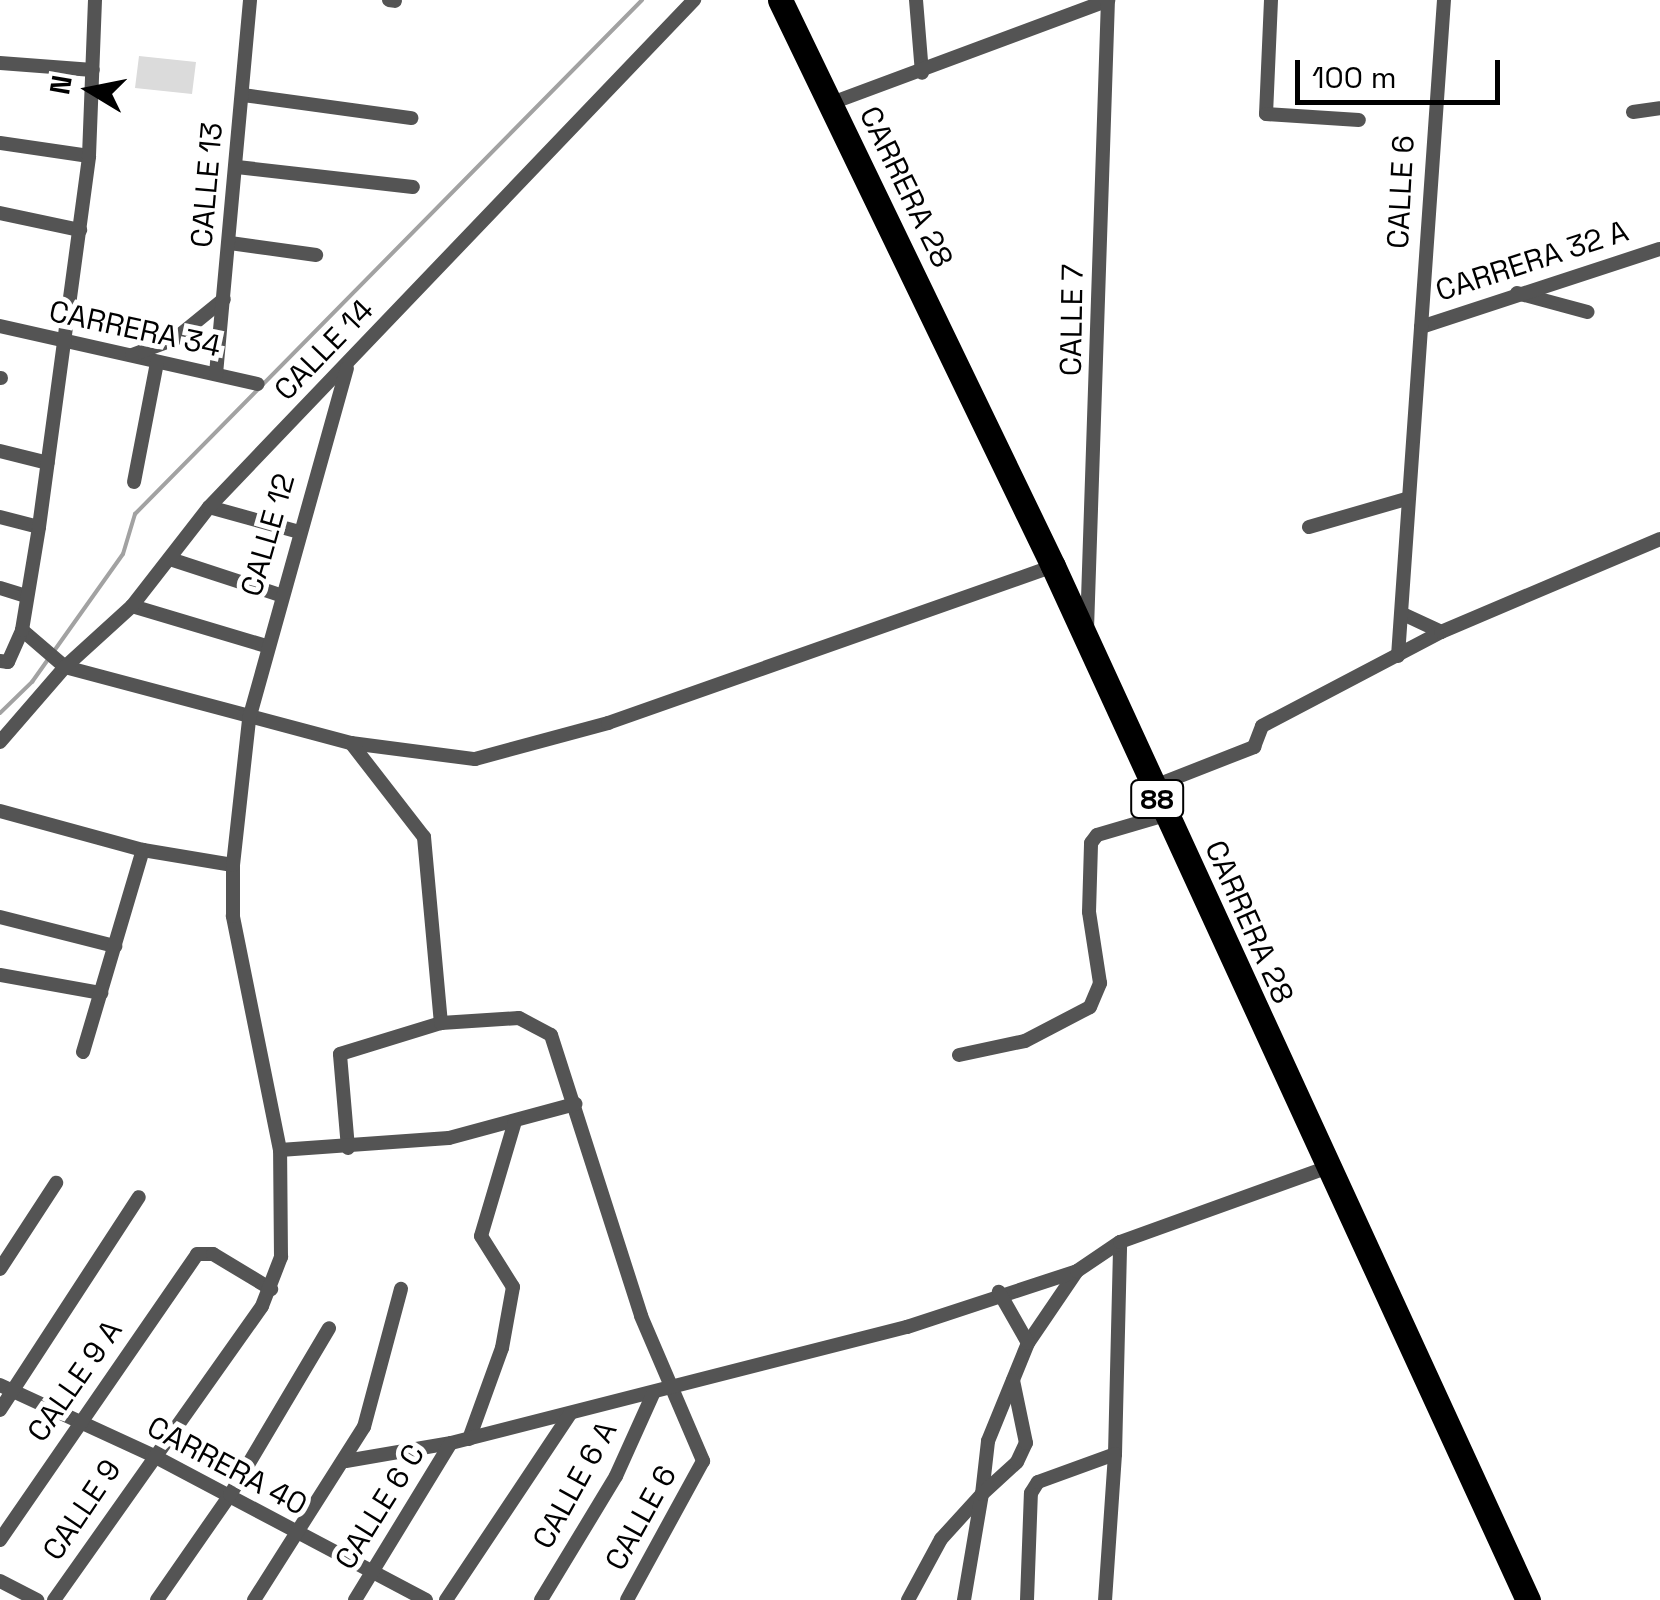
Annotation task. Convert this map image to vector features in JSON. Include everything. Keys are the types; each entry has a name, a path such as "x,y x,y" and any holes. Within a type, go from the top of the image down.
{"highway":[{"name":"CARRERA 28","path":"780,0 1053,566 1326,1168 1528,1600"}],"street":[{"path":"4,661 22,630 66,343 89,156 95,0"},
{"name":"CALLE 13","path":"216,374 250,0"},
{"name":"CALLE 14","path":"0,742 62,665 132,606 209,507 694,0"},
{"path":"916,0 922,72"},
{"path":"830,104 1108,0"},
{"name":"CALLE 7","path":"1086,642 1108,0"},
{"path":"1271,0 1266,114 1359,120"},
{"name":"CALLE 6","path":"1398,656 1406,615 1406,500 1444,0"},
{"path":"0,63 93,70"},
{"path":"243,95 411,118"},
{"path":"1633,112 1660,108"},
{"path":"0,142 89,156"},
{"path":"237,167 413,187"},
{"path":"0,213 80,230"},
{"path":"230,243 316,255"},
{"name":"CARRERA 32 A","path":"1421,327 1660,248"},
{"path":"1517,293 1588,312"},
{"path":"130,356 175,338 224,300"},
{"name":"CARRERA 34","path":"0,326 258,384"},
{"path":"134,482 157,362"},
{"name":"CALLE 12","path":"280,1150 233,916 234,865 249,719 296,531 346,368"},
{"path":"0,451 48,463"},
{"path":"1309,527 1406,500"},
{"path":"209,507 296,531"},
{"path":"0,517 39,527"},
{"path":"1152,787 1254,748 1262,726 1441,632 1660,539"},
{"path":"170,559 280,595"},
{"path":"22,630 62,665 249,719 351,743 476,759 608,724 1053,566"},
{"path":"0,588 27,596"},
{"path":"132,606 266,646"},
{"path":"1406,615 1441,632"},
{"path":"351,743 424,837 441,1023"},
{"path":"0,811 144,850 234,865"},
{"path":"959,1055 1025,1041 1090,1006 1100,983 1089,912 1091,843 1097,836 1165,815"},
{"path":"83,1052 144,850"},
{"path":"0,917 115,946"},
{"path":"0,975 101,993"},
{"path":"348,1148 336,1059 441,1023 519,1018 551,1034 641,1316 676,1389"},
{"path":"280,1150 450,1138 575,1104"},
{"path":"468,1439 502,1348 512,1287 481,1236 514,1120"},
{"name":"CALLE 9","path":"54,1600 271,1289 281,1257 280,1150"},
{"path":"346,1461 452,1443 676,1389 859,1334 907,1328 998,1292 1077,1271 1120,1242 1326,1168"},
{"path":"0,1268 56,1184"},
{"path":"0,1410 7,1389 139,1197"},
{"path":"1105,1600 1115,1454 1120,1242"},
{"name":"CALLE 9 A","path":"0,1540 196,1254 213,1254 271,1289"},
{"path":"964,1600 988,1441 1028,1342 1077,1271"},
{"path":"254,1600 346,1461 376,1392 401,1289"},
{"path":"998,1292 1028,1342"},
{"path":"157,1600 230,1495 330,1328"},
{"path":"908,1600 941,1539 1017,1462 1026,1443 1013,1380"},
{"name":"CARRERA 40","path":"7,1389 230,1495 426,1600"},
{"name":"CALLE 6","path":"627,1600 703,1462 676,1389"},
{"name":"CALLE 6 A","path":"541,1600 616,1476 653,1394"},
{"path":"446,1600 570,1414"},
{"name":"CALLE 6 C","path":"355,1600 452,1443"},
{"path":"1027,1600 1030,1493 1038,1482 1115,1454"},
{"path":"0,1581 37,1600"}],"shaded area":[{"path":"139,56 196,62 192,94 135,88"}],"waterway":[{"path":"0,713 32,682 123,554 135,514 642,0"}]}
